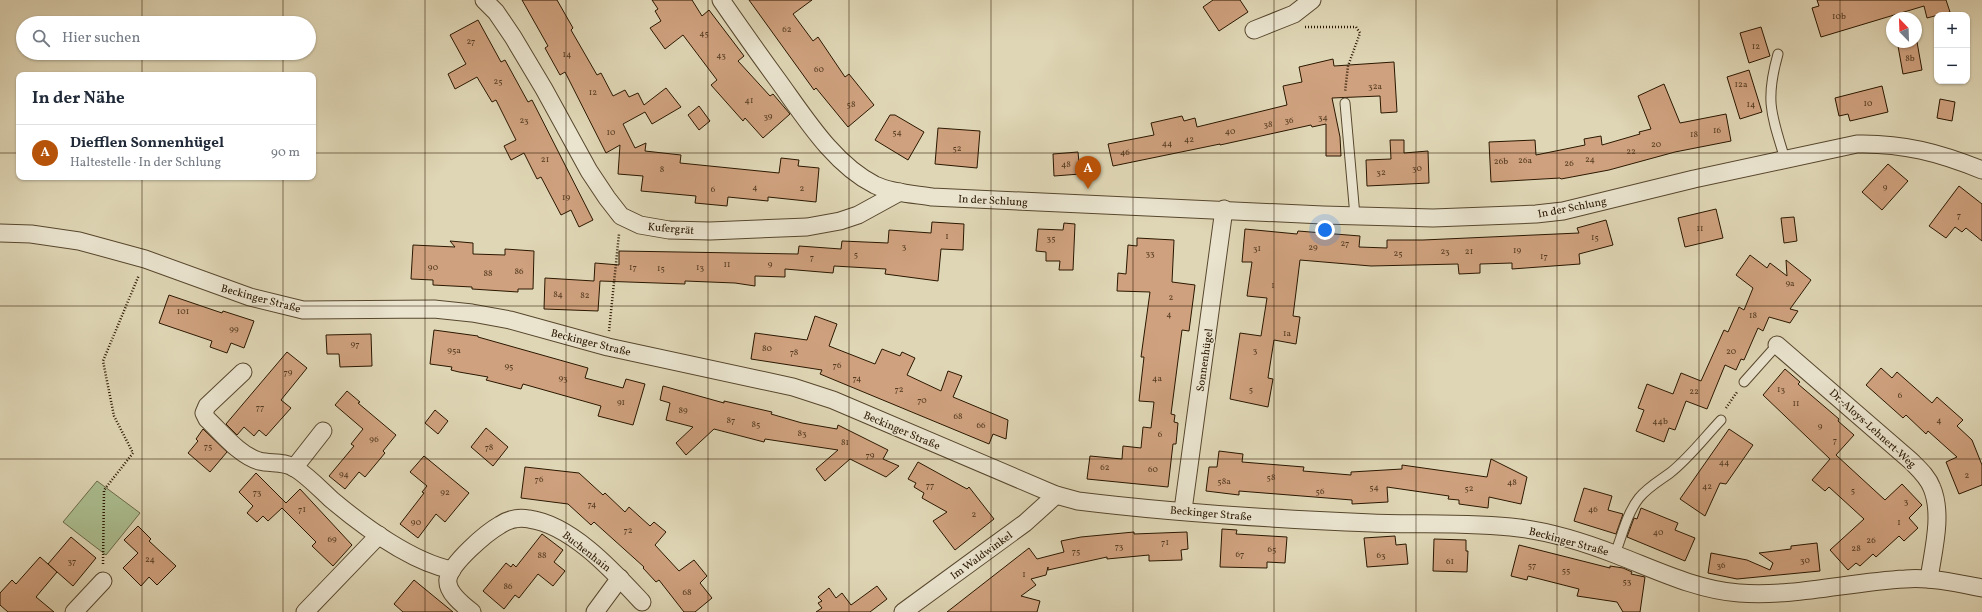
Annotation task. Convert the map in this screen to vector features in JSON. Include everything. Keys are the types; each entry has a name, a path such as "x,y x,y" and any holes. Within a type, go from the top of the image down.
{"street":[{"name":"Kufergrät","path":"484,0 496,12 513,37 544,89 589,171 621,216 640,225 669,230 710,231 807,227 840,221 858,215 900,192"},
{"name":"In der Schlung","path":"721,0 789,96 836,154 856,173 876,185 900,192 932,197 1355,216 1433,218 1536,214 1563,211 1694,178 1857,144 1881,144 1912,148 1946,156 1982,170"},
{"path":"1254,30 1280,21 1305,7 1312,0"},
{"name":"Sonnenhügel","path":"1183,510 1224,209"},
{"name":"Beckinger Straße","path":"0,233 31,234 79,241 145,259 250,297 303,310 434,309 472,312 510,320 608,347 793,387 833,400 1056,495 1078,501 1277,518 1374,523 1471,524 1521,528 1555,535 1615,554 1710,589 1738,593 1769,594 1905,579 1950,581 1982,588"},
{"name":"Dr.-Aloys-Lehnert-Weg","path":"1777,345 1911,461 1926,477 1932,488 1936,506 1936,523 1929,579"},
{"path":"243,372 207,406 204,413 207,419 248,456 260,460 284,463 294,468 379,535 424,562 437,567 452,570 448,579 449,587 454,595 472,612"},
{"path":"294,468 324,431"},
{"name":"Im Waldwinkel","path":"903,612 1025,523 1056,495"},
{"name":"Buchenhain","path":"452,570 488,534 501,524 515,519 530,519 562,531 593,554 620,578 642,602"},
{"path":"305,612 379,535"},
{"name":"Buchenhain","path":"595,612 620,578"},
{"path":"74,612 103,581"}],"lane":[{"path":"1778,54 1772,77 1770,108 1785,159"},
{"path":"1345,103 1355,216"},
{"name":"Dr.-Aloys-Lehnert-Weg","path":"1744,382 1777,345"},
{"name":"Beckinger Straße","path":"1615,554 1629,517 1638,499 1649,486 1669,473 1683,460 1721,420"}],"path":[{"path":"1280,21 1297,27 1356,27 1359,29 1360,33 1348,66 1345,84 1345,103"},
{"path":"608,347 621,216"},
{"path":"103,581 104,490 133,453 114,416 103,361 145,259"},
{"path":"1721,420 1724,410 1744,382"}],"green space":[{"path":"97,481 140,513 106,555 63,522"}],"building":[{"path":"522,0 557,0 573,28 571,30 597,75 601,73 613,96 625,90 629,97 638,93 644,105 666,88 681,107 652,124 645,112 623,124 635,148 646,143 645,151 681,155 680,163 779,173 781,158 799,160 798,166 819,168 816,202 768,197 768,201 728,197 727,206 695,203 696,196 641,191 643,176 618,174 620,145 606,153 565,72 560,75 545,48 548,46"},
{"path":"652,0 692,0 702,16 709,10 744,56 738,61 770,96 773,94 790,114 763,138 745,118 743,121 711,85 717,80 683,35 665,49 650,28 661,21 655,11 658,9"},
{"path":"749,0 812,0 793,14 813,41 818,37 845,77 849,74 874,105 848,127 816,88 814,90"},
{"path":"1213,0 1240,0 1248,12 1219,31 1203,7"},
{"path":"1817,0 1946,0 1950,12 1934,12 1934,16 1927,18 1924,6 1904,12 1886,12 1886,17 1821,37 1812,8 1819,6"},
{"path":"478,20 501,62 505,60 528,102 532,100 593,220 579,227 571,210 561,215 541,177 537,179 524,153 511,160 504,146 516,140 496,100 492,102 477,77 455,89 448,74 466,64 450,35"},
{"path":"1761,27 1770,56 1749,63 1740,33"},
{"path":"1898,48 1918,48 1922,70 1903,74"},
{"path":"1333,59 1334,66 1394,62 1397,112 1381,113 1380,96 1332,98 1340,137 1341,156 1326,156 1326,124 1312,127 1311,125 1113,166 1108,144 1154,135 1151,123 1182,116 1184,121 1195,118 1197,127 1287,105 1283,86 1302,82 1299,67"},
{"path":"1749,70 1762,112 1740,119 1727,77"},
{"path":"1664,84 1680,123 1726,114 1731,141 1675,152 1609,170 1561,179 1491,182 1489,142 1535,140 1536,155 1585,145 1584,139 1601,136 1602,145 1640,134 1639,132 1651,129 1638,96"},
{"path":"1882,86 1888,112 1850,121 1848,114 1839,116 1835,98"},
{"path":"1940,99 1955,102 1952,121 1937,118"},
{"path":"699,106 710,121 699,130 688,115"},
{"path":"890,115 895,115 924,132 908,160 875,140"},
{"path":"938,128 980,131 977,168 935,164"},
{"path":"1390,140 1404,140 1404,153 1428,151 1429,183 1367,186 1366,160 1391,159"},
{"path":"1078,152 1080,174 1054,176 1053,154"},
{"path":"1888,164 1908,181 1882,210 1862,192"},
{"path":"1959,186 1982,204 1982,241 1966,228 1962,232 1955,227 1946,238 1929,226"},
{"path":"1716,209 1723,238 1685,247 1678,218"},
{"path":"1794,217 1797,241 1784,243 1781,218"},
{"path":"1606,220 1613,245 1579,254 1580,264 1512,269 1512,263 1480,264 1480,273 1459,274 1458,264 1371,266 1300,260 1293,316 1300,317 1296,344 1274,340 1268,378 1273,379 1268,407 1230,399 1240,333 1261,336 1267,298 1247,296 1252,262 1242,262 1245,229 1297,234 1298,231 1360,236 1359,247 1387,248 1387,240 1423,240 1579,233 1577,228"},
{"path":"932,222 964,224 963,250 941,249 938,281 885,274 886,269 834,266 833,273 785,269 785,277 755,276 755,286 735,283 685,281 685,284 600,281 598,311 544,309 545,278 594,281 595,263 619,265 619,251 798,254 799,246 841,249 842,241 888,243 889,230 931,233"},
{"path":"1064,223 1075,224 1073,270 1059,270 1060,261 1046,261 1046,252 1036,251 1038,229 1063,230"},
{"path":"1137,238 1174,240 1172,282 1195,285 1189,331 1182,330 1171,414 1175,415 1174,422 1178,423 1176,444 1173,444 1168,487 1087,479 1090,456 1122,459 1123,446 1141,448 1143,427 1151,428 1154,402 1139,401 1144,357 1141,357 1150,292 1117,291 1118,273 1126,274 1128,245 1137,246"},
{"path":"450,241 473,243 473,254 505,255 505,249 534,251 533,289 518,289 518,292 472,289 472,287 433,285 433,280 411,279 413,245 455,247"},
{"path":"1750,255 1767,268 1770,263 1787,276 1786,260 1811,280 1790,309 1798,311 1790,323 1769,317 1763,331 1758,328 1744,360 1741,359 1736,370 1725,365 1707,409 1686,401 1675,430 1669,428 1664,442 1636,431 1644,410 1638,408 1647,384 1673,394 1681,373 1701,381 1724,330 1728,332 1739,307 1744,310 1753,288 1736,275"},
{"path":"169,295 222,313 223,311 254,321 244,348 231,343 227,353 210,347 212,341 159,323"},
{"path":"815,316 837,324 829,346 875,364 882,349 900,356 902,352 915,358 907,375 941,391 948,371 962,376 953,397 1008,420 1006,439 993,434 989,444 820,374 822,370 751,359 755,333 807,340"},
{"path":"434,330 478,336 588,368 585,378 623,388 626,379 645,384 633,425 598,416 601,406 523,384 521,389 486,380 488,377 451,370 452,367 430,364"},
{"path":"371,334 372,366 340,367 339,354 327,354 326,335"},
{"path":"287,352 307,368 281,400 291,408 266,436 259,430 254,436 244,427 237,435 226,424"},
{"path":"1881,368 1892,378 1897,372 1932,403 1937,397 1963,420 1957,426 1972,440 1982,465 1982,485 1959,494 1946,462 1957,457 1928,431 1926,434 1906,415 1903,418 1866,385"},
{"path":"1785,369 1800,382 1798,384 1839,419 1838,421 1854,435 1836,455 1885,500 1902,484 1922,505 1909,518 1918,528 1904,541 1899,536 1876,557 1873,554 1860,566 1856,563 1848,570 1830,550 1864,519 1829,487 1825,491 1812,480 1830,459 1763,395"},
{"path":"663,386 724,403 724,401 772,412 771,414 802,423 837,429 838,425 888,450 883,459 899,466 886,477 850,459 825,481 816,469 838,450 765,439 764,442 714,429 686,455 676,443 693,427 666,420 670,403 660,400"},
{"path":"347,391 360,402 358,403 396,435 383,451 385,453 365,477 359,472 345,489 329,476 354,446 351,444 363,429 335,405"},
{"path":"435,410 448,421 438,434 425,423"},
{"path":"486,428 508,447 493,466 471,447"},
{"path":"203,429 227,452 210,472 188,453 198,441 196,439"},
{"path":"1729,429 1753,445 1726,484 1720,483 1705,516 1680,499"},
{"path":"1219,451 1243,454 1242,462 1304,467 1303,471 1351,475 1351,472 1402,469 1402,465 1487,477 1491,459 1527,477 1521,504 1489,497 1488,508 1459,504 1459,500 1448,499 1449,496 1387,487 1388,502 1352,504 1352,500 1239,491 1239,495 1206,491 1209,467 1217,467"},
{"path":"424,456 469,493 445,522 436,514 418,538 400,524 424,493 422,492 427,486 410,472"},
{"path":"918,462 967,489 969,487 994,519 955,550 933,521 947,512 922,498 924,493 914,487 916,483 908,479"},
{"path":"525,467 579,473 603,495 605,493 625,512 629,507 650,526 654,522 666,532 655,545 679,571 694,560 707,576 700,583 712,598 695,612 684,612 659,580 656,582 643,568 644,567 594,522 591,525 568,504 521,498"},
{"path":"256,473 286,503 300,489 352,545 333,566 312,546 316,542 282,508 268,521 263,516 257,522 247,513 253,506 239,492"},
{"path":"1584,488 1612,496 1608,510 1623,514 1616,534 1574,521"},
{"path":"1641,508 1678,523 1675,530 1695,538 1685,561 1627,537 1634,518 1637,519"},
{"path":"138,526 151,539 149,541 176,566 157,585 149,577 141,586 123,568 138,553 124,540"},
{"path":"1222,529 1237,530 1236,534 1287,537 1285,563 1267,562 1267,568 1220,567"},
{"path":"1134,532 1134,534 1187,532 1188,549 1181,550 1182,560 1149,561 1149,555 1107,559 1107,557 1048,570 1048,567 1046,575 1031,579 1036,585 1021,596 1040,601 1037,612 947,612 1029,548 1037,559 1064,552 1061,541 1081,537"},
{"path":"542,534 563,550 554,562 565,571 553,586 538,574 519,598 515,595 504,609 483,591 506,563 511,567 513,564 516,567"},
{"path":"1395,536 1396,545 1406,544 1408,564 1367,567 1364,538"},
{"path":"71,537 96,558 73,586 48,564"},
{"path":"1434,539 1466,540 1466,551 1468,551 1467,572 1433,571"},
{"path":"1817,543 1820,571 1737,579 1708,573 1711,553 1747,560 1770,570 1773,563 1759,553 1791,549 1791,546"},
{"path":"1519,545 1610,568 1610,566 1623,568 1632,572 1631,574 1645,577 1640,612 1623,612 1617,602 1577,596 1579,589 1528,576 1527,580 1511,576"},
{"path":"40,557 57,572 36,597 54,612 8,612 0,605 0,593 12,580 16,584"},
{"path":"414,580 453,612 403,612 394,604"},
{"path":"877,586 887,599 870,612 816,612 822,608 818,603 822,601 818,597 829,588 836,598 842,593 851,605"}],"place":[{"name":"Diefflen Sonnenhügel","path":"1088,189"}]}
